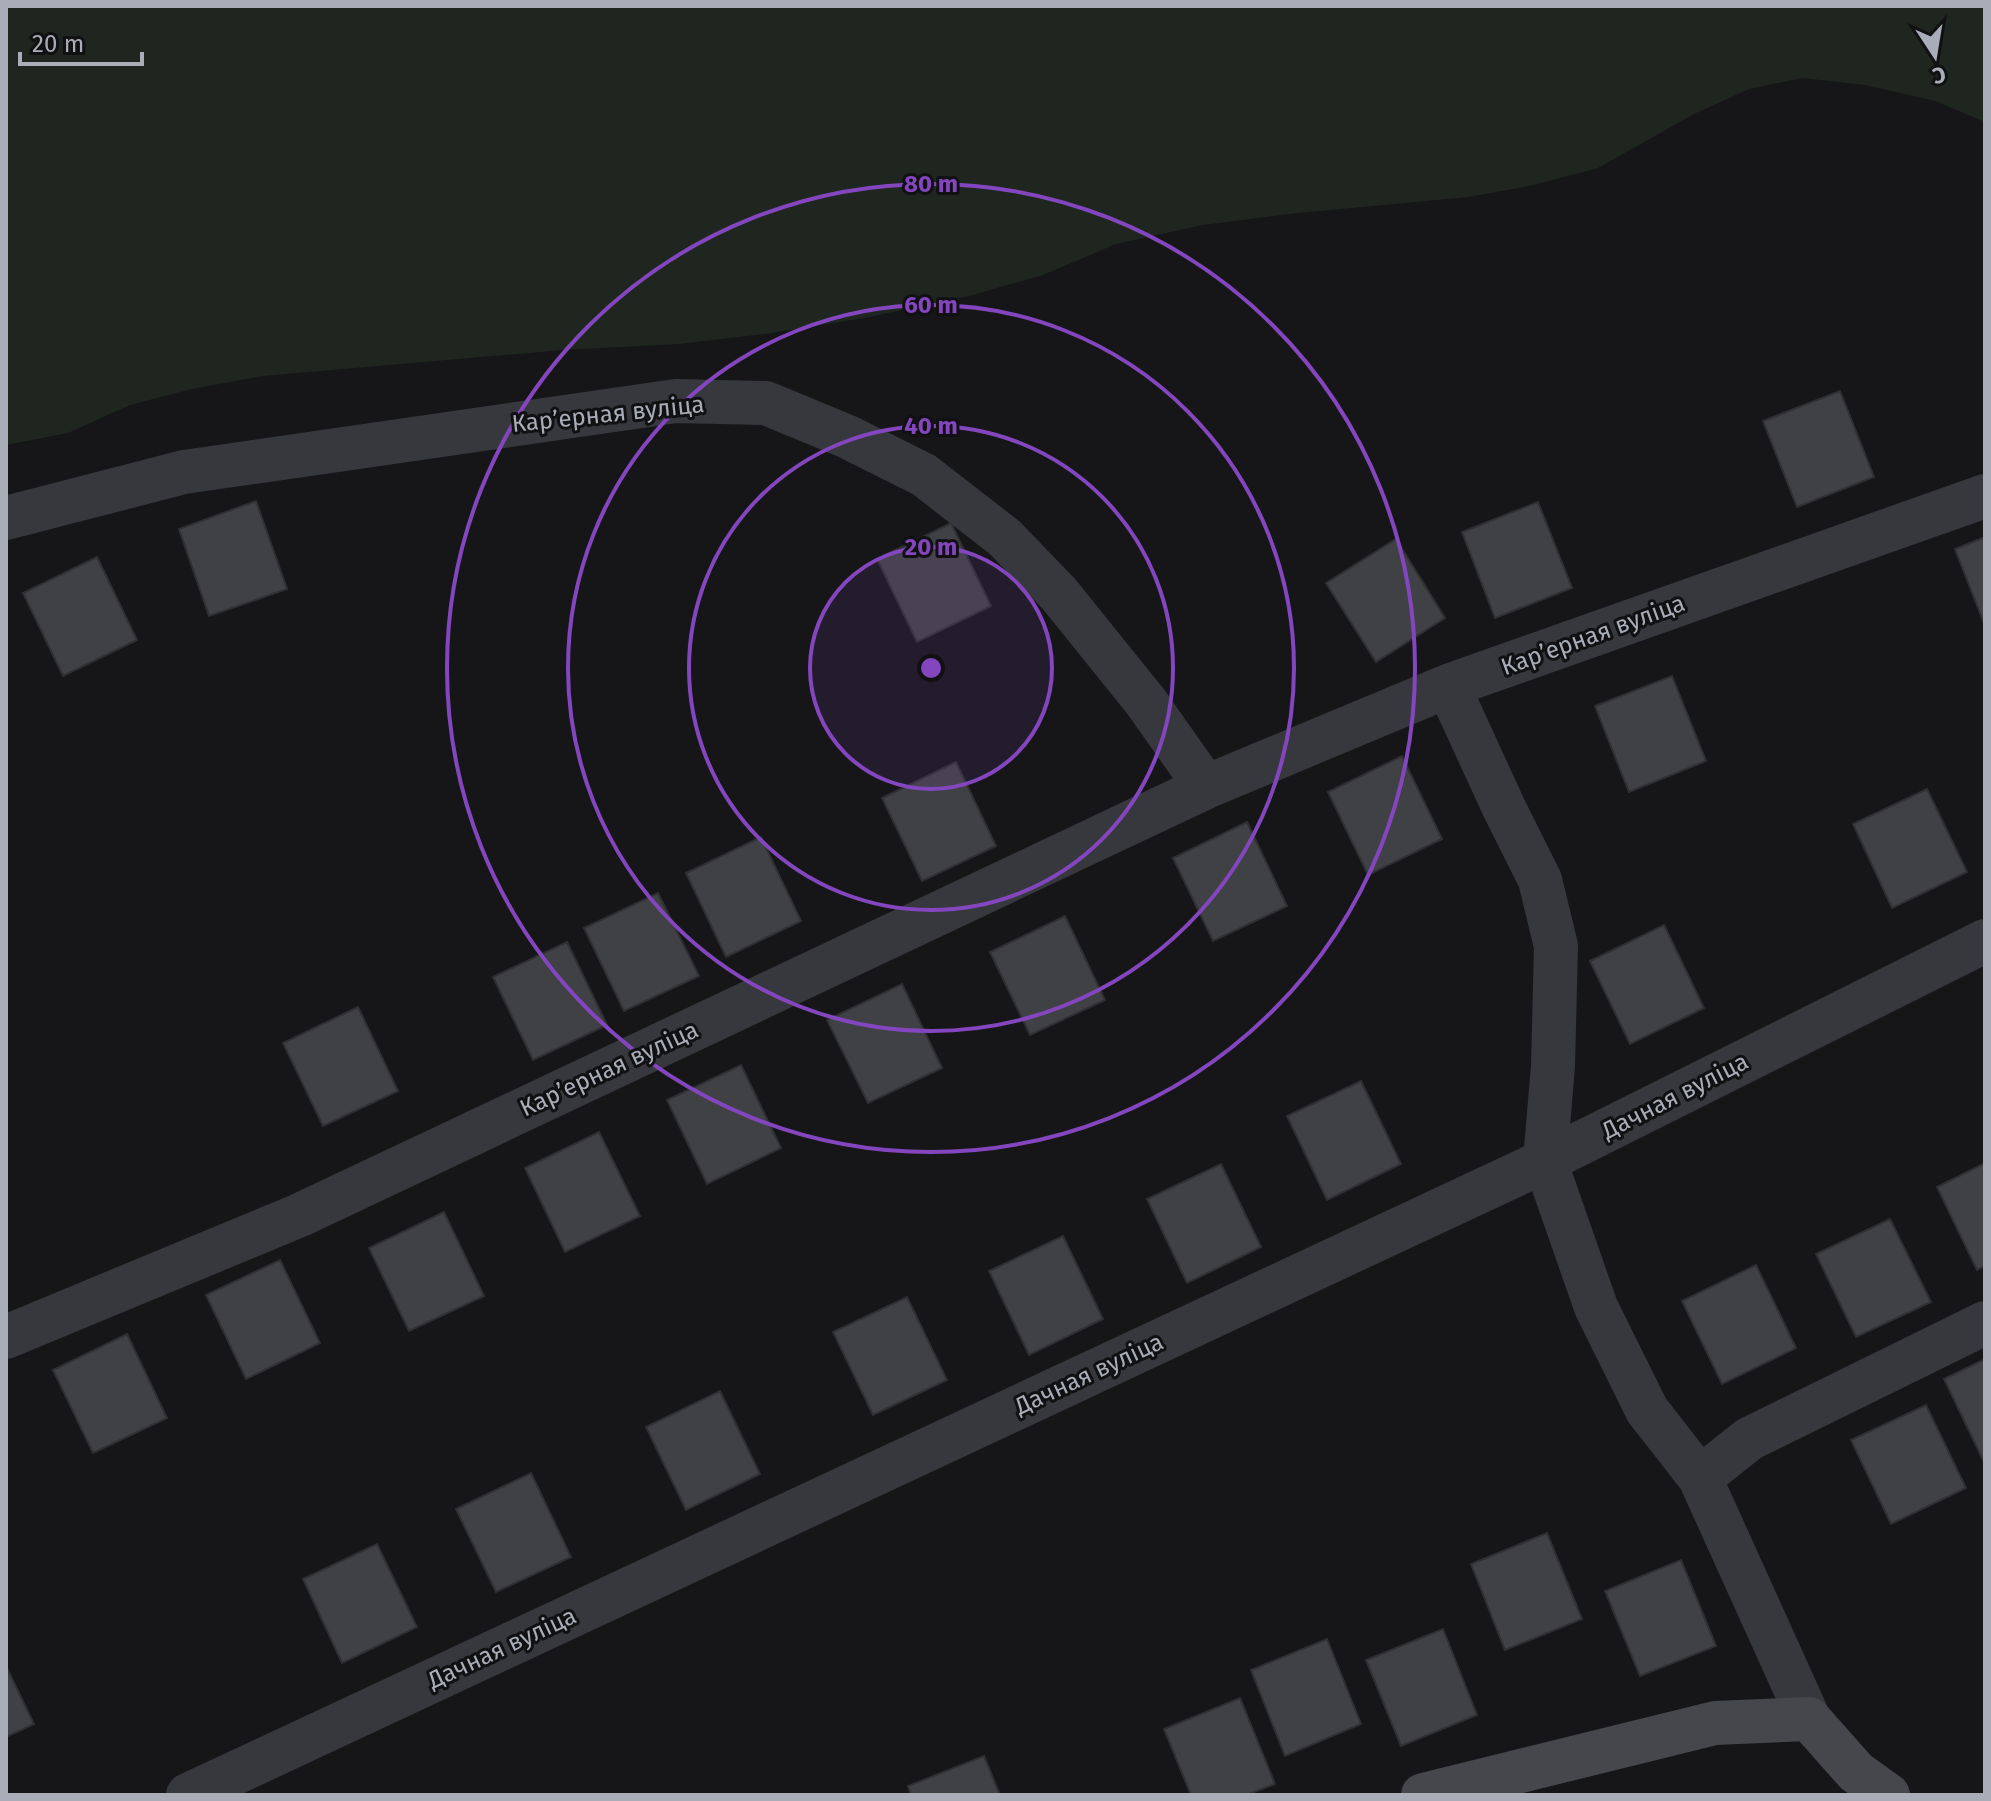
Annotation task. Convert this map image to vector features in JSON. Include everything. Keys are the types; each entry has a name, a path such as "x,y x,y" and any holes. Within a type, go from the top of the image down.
{"street":[{"name":"Карʼерная вуліца","path":"6,518 200,470 676,401 766,403 848,437 924,475 1005,538 1059,594 1146,702 1206,787"},
{"name":"Карʼерная вуліца","path":"6,1337 300,1215 1206,787 1448,686 1985,496"},
{"path":"1448,686 1540,880 1556,946 1553,1066 1545,1161 1596,1307 1647,1410 1700,1478 1809,1719 1856,1772 1888,1795"},
{"name":"Дачная вуліца","path":"188,1795 1545,1161 1985,941"},
{"path":"1700,1478 1749,1439 1985,1323"},
{"path":"1423,1795 1715,1723 1809,1719"}],"shaded area":[{"path":"6,6 1985,6 1985,122 1935,101 1865,85 1802,78 1749,89 1694,114 1598,168 1534,185 1469,197 1203,225 1116,244 1043,275 969,296 765,334 679,344 563,350 263,376 192,389 130,405 68,433 6,445"}],"building":[{"path":"1840,391 1874,477 1797,507 1763,421"},
{"path":"256,501 287,589 209,616 179,529"},
{"path":"1538,502 1572,588 1495,618 1462,532"},
{"path":"951,523 991,606 917,642 877,559"},
{"path":"1985,537 1985,626 1955,549"},
{"path":"1396,539 1445,618 1376,662 1326,583"},
{"path":"97,557 137,640 63,676 23,593"},
{"path":"1672,676 1706,761 1629,792 1595,706"},
{"path":"1402,756 1442,839 1368,875 1328,792"},
{"path":"956,762 996,846 922,881 882,798"},
{"path":"1927,789 1967,872 1892,908 1853,824"},
{"path":"1247,822 1287,906 1213,941 1173,858"},
{"path":"761,837 801,921 726,957 686,873"},
{"path":"658,893 699,976 624,1011 584,928"},
{"path":"1065,916 1105,1000 1030,1035 990,952"},
{"path":"1664,925 1704,1008 1630,1044 1590,961"},
{"path":"567,942 607,1025 533,1060 493,977"},
{"path":"902,984 942,1068 868,1103 827,1020"},
{"path":"358,1007 398,1091 323,1126 283,1043"},
{"path":"741,1065 781,1148 707,1184 667,1100"},
{"path":"1361,1081 1401,1164 1327,1200 1287,1116"},
{"path":"599,1132 640,1216 565,1252 525,1168"},
{"path":"1985,1163 1985,1266 1977,1270 1937,1187"},
{"path":"1221,1164 1261,1247 1187,1283 1147,1199"},
{"path":"444,1212 484,1296 409,1331 369,1248"},
{"path":"1890,1219 1931,1302 1856,1337 1816,1254"},
{"path":"1063,1236 1103,1319 1029,1355 989,1271"},
{"path":"280,1260 320,1343 246,1379 206,1295"},
{"path":"1756,1265 1796,1348 1722,1384 1682,1301"},
{"path":"907,1297 947,1380 873,1415 833,1332"},
{"path":"127,1334 167,1418 93,1453 53,1370"},
{"path":"1985,1359 1985,1461 1984,1462 1944,1379"},
{"path":"720,1391 760,1474 686,1510 646,1427"},
{"path":"1926,1405 1966,1488 1891,1524 1851,1440"},
{"path":"531,1473 571,1557 496,1592 456,1509"},
{"path":"1547,1533 1582,1619 1505,1650 1471,1564"},
{"path":"377,1544 417,1627 342,1663 303,1579"},
{"path":"1681,1560 1716,1646 1640,1676 1605,1591"},
{"path":"1443,1629 1477,1715 1401,1746 1366,1660"},
{"path":"1327,1639 1361,1724 1285,1756 1251,1670"},
{"path":"6,1666 34,1724 6,1737"},
{"path":"1240,1698 1275,1784 1246,1795 1191,1795 1164,1729"},
{"path":"984,1756 1000,1795 911,1795 908,1786"}]}
